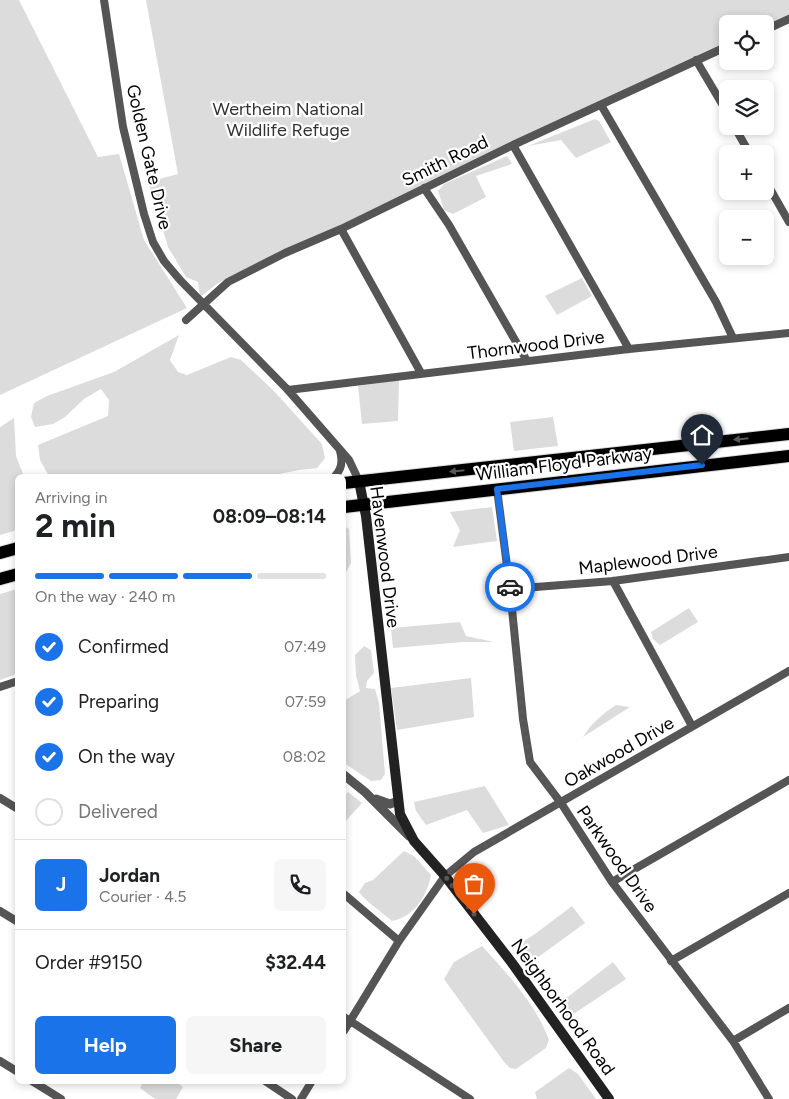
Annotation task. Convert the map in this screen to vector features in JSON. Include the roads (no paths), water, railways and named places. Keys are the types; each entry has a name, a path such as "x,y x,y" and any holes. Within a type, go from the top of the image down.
{"highway":[{"name":"William Floyd Parkway","path":"346,483 789,434"},
{"name":"William Floyd Parkway","path":"346,507 789,456"},
{"path":"0,553 15,549"},
{"path":"0,579 15,575"}],"main road":[{"name":"Havenwood Drive","path":"359,481 364,504 400,814 414,840"},
{"name":"Neighborhood Road","path":"414,840 445,876 512,963 609,1099"}],"street":[{"name":"Golden Gate Drive","path":"104,0 123,127 153,242 164,261 203,304"},
{"path":"774,26 789,19"},
{"name":"Smith Road","path":"186,320 228,282 285,253 341,229 513,145 719,50"},
{"path":"696,60 719,99"},
{"path":"601,105 716,302 733,338"},
{"path":"513,145 628,349"},
{"path":"424,188 449,225 527,361"},
{"path":"774,196 789,222"},
{"path":"341,229 421,373"},
{"name":"Havenwood Drive","path":"203,304 288,390 349,460 359,481"},
{"name":"Thornwood Drive","path":"288,390 628,349 789,333"},
{"path":"336,474 341,468 342,462 338,448"},
{"name":"Parkwood Drive","path":"497,489 510,589 522,719 530,762 561,803 612,882 733,1040 769,1099"},
{"name":"Maplewood Drive","path":"510,589 613,581 789,557"},
{"path":"613,581 692,726"},
{"name":"Oakwood Drive","path":"347,1019 445,876 474,852 789,671"},
{"path":"0,687 15,682"},
{"path":"346,777 365,792 414,840"},
{"path":"612,882 789,780"},
{"path":"365,792 383,803 390,804 398,800"},
{"path":"0,798 15,807"},
{"path":"671,961 789,892"},
{"path":"346,896 399,941"},
{"path":"0,911 15,920"},
{"path":"733,1040 789,1008"},
{"path":"347,1019 470,1099"},
{"path":"0,1061 15,1070"},
{"path":"37,1084 61,1099"},
{"path":"270,1084 292,1099"},
{"path":"301,1099 310,1084"}],"park label":[{"name":"Wertheim National Wildlife Refuge","path":"288,119"}]}
